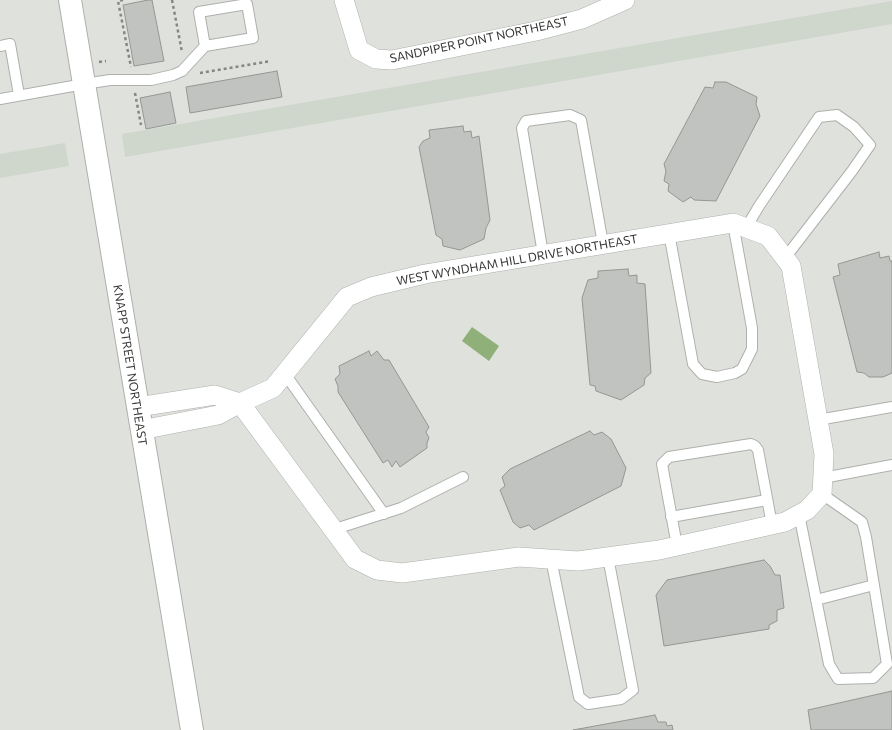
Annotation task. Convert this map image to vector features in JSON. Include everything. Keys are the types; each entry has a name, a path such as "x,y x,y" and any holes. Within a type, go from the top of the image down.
{"main road":[{"name":"KNAPP STREET NORTHEAST","path":"70,0 192,730"}],"street":[{"name":"SANDPIPER POINT NORTHEAST","path":"344,0 359,50 376,59 392,60 536,31 582,19 625,0"},
{"name":"WEST WYNDHAM HILL DRIVE NORTHEAST","path":"141,430 218,415 273,388 347,297 371,287 425,274 542,254 669,233 740,225 768,236 785,258"},
{"path":"138,408 215,395 240,403 332,530 355,559 377,570 402,573 519,557 578,561 676,546 785,522 807,510 822,486 824,454 791,266 785,258"}],"lane":[{"path":"0,99 110,80 151,80 173,75 182,71 205,46 253,38 247,2 199,12 205,46"},
{"path":"0,46 10,44 19,95"},
{"path":"542,254 522,128 526,121 570,115 581,120 603,244"},
{"path":"669,233 693,364 702,374 721,376 735,373 742,369 750,356 753,337 740,225 759,206 819,117 837,115 854,127 870,145 852,171 785,258"},
{"path":"285,374 384,514"},
{"path":"818,420 892,408"},
{"path":"676,546 662,464 669,458 751,444 758,450 772,524"},
{"path":"822,486 892,465"},
{"path":"332,530 401,508 463,477"},
{"path":"799,514 830,664 838,679 873,678 887,664 866,537 862,522 822,486"},
{"path":"671,517 767,500"},
{"path":"551,559 579,697 588,704 620,698 633,690 608,557"},
{"path":"816,600 874,585"}],"path":[{"path":"123,0 118,1 130,64"},
{"path":"172,0 180,46 188,64"},
{"path":"135,93 141,124"}],"shaded area":[{"path":"892,1 892,24 125,157 122,134"},
{"path":"65,143 69,166 0,178 0,154"},
{"path":"472,327 499,346 489,361 462,341"}],"building":[{"path":"152,0 164,61 134,66 123,5"},
{"path":"277,71 282,97 190,113 186,87"},
{"path":"715,82 726,82 757,97 756,104 760,116 716,201 694,200 691,197 683,202 668,191 669,184 664,181 666,171 664,164 705,87 713,88"},
{"path":"170,92 176,123 146,129 140,98"},
{"path":"463,126 464,132 471,131 472,138 479,136 490,220 486,228 484,239 460,250 443,246 442,239 436,235 419,147 423,141 430,138 429,130"},
{"path":"879,252 880,258 889,256 890,261 892,261 892,373 883,377 869,377 864,373 857,372 833,277 840,275 838,264"},
{"path":"628,269 629,276 637,275 637,283 645,284 651,373 645,378 644,385 621,400 596,391 595,386 590,385 582,298 588,280 598,278 598,271"},
{"path":"369,351 371,356 377,351 384,360 389,360 429,427 426,432 429,438 427,448 400,467 396,461 392,467 388,460 383,463 338,392 338,386 335,379 340,374 339,366"},
{"path":"590,431 594,435 602,432 611,439 626,468 621,486 534,530 529,525 520,528 513,522 500,490 505,486 502,477 510,469"},
{"path":"764,560 770,566 775,575 780,575 784,608 777,610 777,621 769,625 769,629 664,646 656,595 667,580"},
{"path":"892,691 892,730 811,730 808,710"},
{"path":"655,715 658,722 666,722 667,726 672,725 673,730 573,730"}]}
